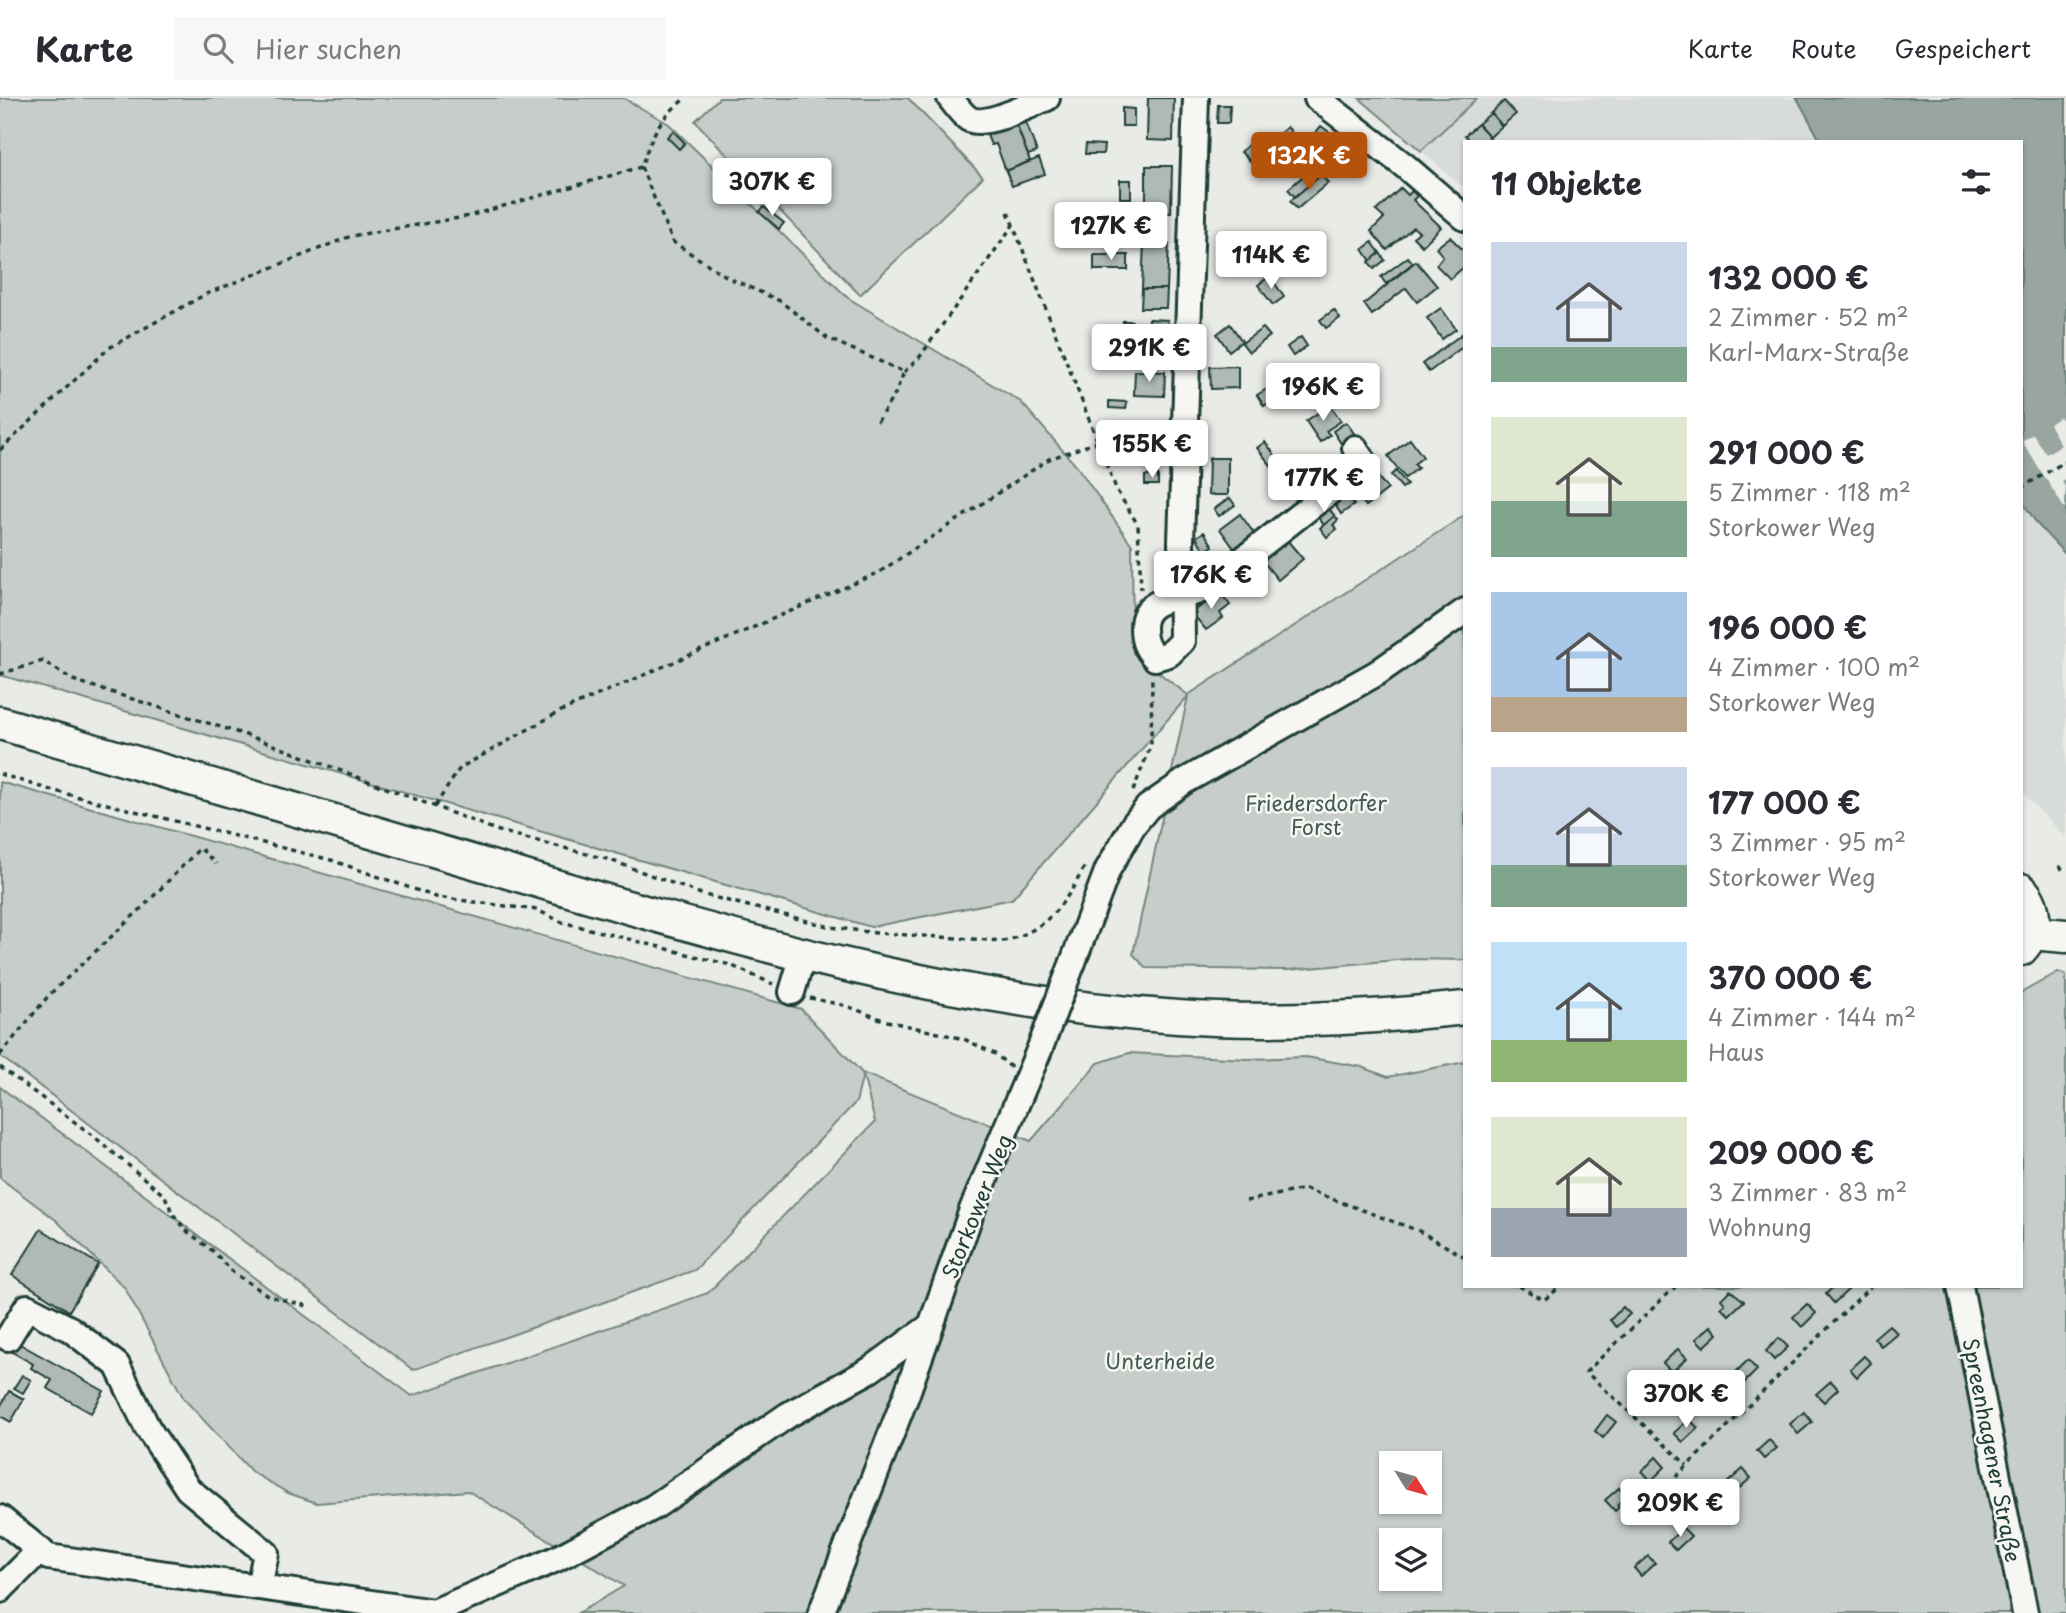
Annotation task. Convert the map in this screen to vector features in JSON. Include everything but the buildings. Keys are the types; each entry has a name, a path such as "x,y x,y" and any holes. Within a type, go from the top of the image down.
{"main road":[{"path":"0,723 592,897 803,955 966,991 1155,1016 1309,1020 1463,1008"},
{"path":"2023,893 2032,907 2025,938 2066,936"}],"street":[{"path":"950,98 970,120 979,122 1047,98"},
{"path":"1196,98 1182,597 1182,641 1169,654 1155,658 1144,646 1143,624 1148,609 1160,601 1182,597 1205,589 1365,464 1354,448"},
{"path":"1317,98 1405,166 1463,216"},
{"path":"1138,803 1185,781 1377,673 1463,612"},
{"name":"Storkower Weg","path":"821,1613 906,1396 972,1210 1040,1048 1108,869 1135,824 1138,803"},
{"path":"792,992 803,955"},
{"name":"Spreenhagener Straße","path":"1960,1288 2025,1613"},
{"path":"4,1346 27,1307 70,1329 117,1365 147,1427 188,1489 266,1553 259,1587"},
{"path":"0,1518 48,1557 434,1612 556,1559 654,1507 788,1415 870,1370 929,1327"},
{"path":"0,1591 40,1550"}],"path":[{"path":"686,98 666,113 652,132 641,167 673,242 729,278 780,301 827,338 904,372"},
{"path":"0,450 109,348 206,294 351,236 465,217 641,167"},
{"path":"1008,212 1117,491 1138,526 1141,596 1148,609"},
{"path":"877,422 895,394 904,372 919,358 1013,225"},
{"path":"435,806 460,768 559,712 878,573 1049,459 1097,442"},
{"path":"2023,487 2066,461"},
{"path":"0,674 43,662 74,680 255,738 499,831 610,860 701,894 831,927 876,933 1004,941 1023,937 1046,923 1067,900 1089,858"},
{"path":"1138,803 1138,782 1151,745 1152,678"},
{"path":"0,774 47,789 331,860 436,897 537,910 562,922 730,964 792,992 964,1039 995,1054 1026,1082"},
{"path":"0,1055 49,995 144,906 200,848 216,864"},
{"path":"2059,866 2066,873"},
{"path":"0,1067 91,1134 165,1196 173,1214 187,1231 231,1271 269,1296 307,1306"},
{"path":"1246,1201 1305,1189 1419,1231 1463,1256"},
{"path":"1523,1288 1544,1300 1558,1288"},
{"path":"1674,1288 1586,1371 1687,1465"},
{"path":"1633,1519 1869,1288"}],"shaded area":[{"path":"1477,98 1797,98 1820,140 1463,140 1463,187 1421,151"},
{"path":"1797,98 2066,98 2066,555 2038,525 2023,503 2023,140 1820,140"},
{"path":"2023,503 2038,525 2066,555 2066,838 2023,793"}],"green space":[{"name":"Friedersdorfer Forst","path":"0,98 623,98 669,124 848,298 1021,402 1078,468 1132,545 1133,653 1188,695 1463,516 1463,960 1408,959 1288,970 1146,968 1133,954 1188,696 1012,899 871,927 0,675"},
{"path":"719,98 908,98 983,177 860,295 695,121"},
{"path":"1359,98 1477,98 1421,151"},
{"name":"Unterheide","path":"0,782 801,1009 862,1073 1031,1141 1098,1063 1129,1053 1248,1059 1306,1057 1362,1067 1388,1077 1463,1062 1463,1288 2023,1288 2023,992 2058,972 2066,975 2066,1613 578,1613 624,1586 468,1491 317,1503 288,1493 252,1472 184,1399 125,1288 56,1220 0,1178 0,1087 412,1396 708,1293 875,1122 863,1075 856,1102 695,1270 413,1370 0,1056"}],"pier":[{"path":"2060,417 2066,425 2066,479 2062,482 2066,488 2065,509 2023,443 2033,434 2046,454 2061,445 2049,424"}]}
